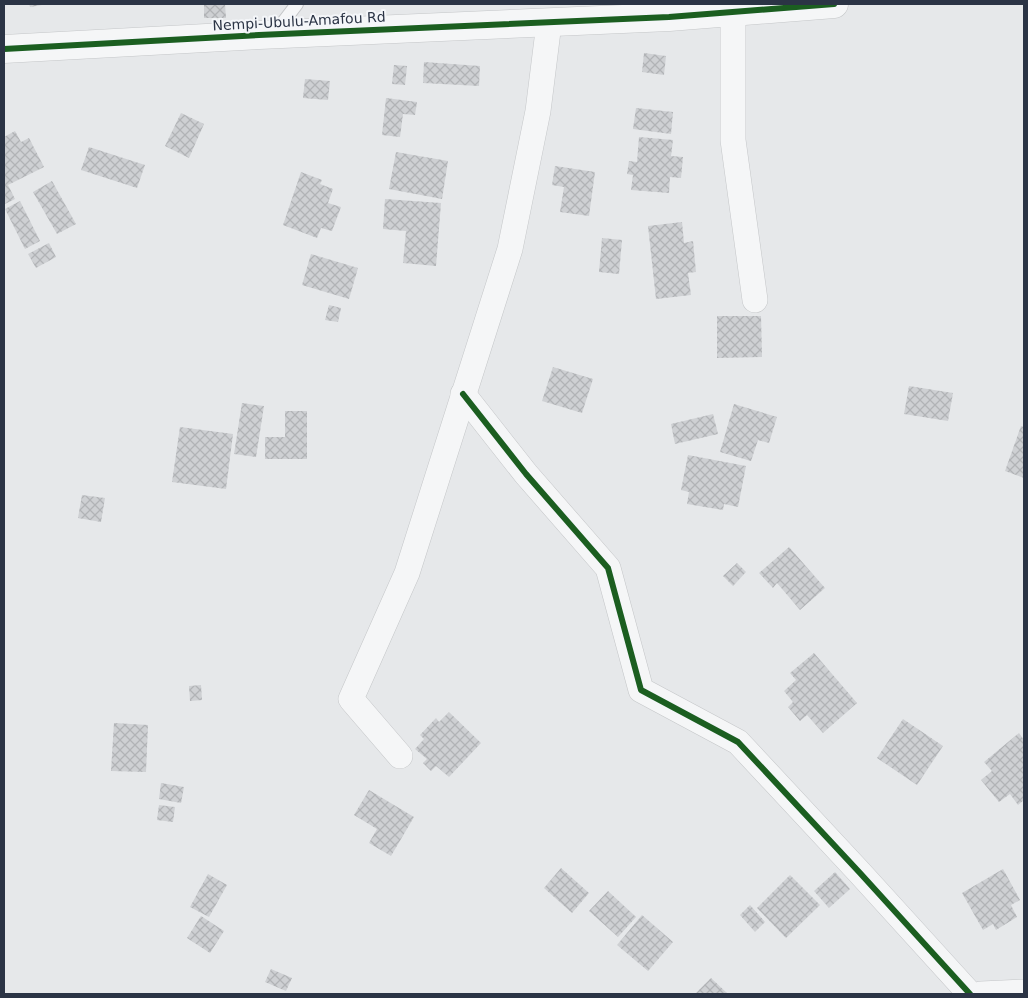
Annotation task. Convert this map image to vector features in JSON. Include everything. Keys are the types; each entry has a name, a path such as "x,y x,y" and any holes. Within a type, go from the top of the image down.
{"street":[{"name":"Nempi-Ubulu-Amafou Rd","path":"4,50 274,34 669,17 834,4"},
{"path":"734,12 733,140 755,300"},
{"path":"400,756 351,699 407,573 510,249 538,111 549,23"},
{"path":"463,394 526,474 608,568 641,690 738,742 970,994"},
{"path":"981,994 1024,992"}],"lane":[{"path":"274,34 297,4"}],"building":[{"path":"29,4 42,4 42,5 30,7"},
{"path":"204,4 225,4 226,18 204,18"},
{"path":"644,53 666,56 664,75 642,72"},
{"path":"424,62 480,66 479,86 423,83"},
{"path":"394,65 407,66 405,85 392,84"},
{"path":"305,79 330,81 328,100 303,98"},
{"path":"386,98 417,102 415,115 403,114 400,137 382,135"},
{"path":"636,108 673,112 671,134 633,129"},
{"path":"181,113 204,124 189,158 165,146"},
{"path":"15,131 21,142 29,138 44,167 8,185 15,199 5,204 4,137"},
{"path":"639,137 673,140 671,156 683,157 681,178 670,177 669,193 631,190 633,175 627,174 629,161 637,162"},
{"path":"89,147 145,165 137,188 81,170"},
{"path":"396,152 448,161 442,199 389,189"},
{"path":"555,166 595,172 589,216 560,212 564,187 552,185"},
{"path":"301,172 322,180 320,184 333,189 328,203 341,207 332,231 321,228 317,238 283,225"},
{"path":"52,181 76,224 57,234 33,192"},
{"path":"385,199 441,203 436,266 403,263 406,231 383,229"},
{"path":"20,201 40,241 25,249 5,209"},
{"path":"682,222 684,243 693,241 696,272 688,273 691,295 656,299 648,226"},
{"path":"602,238 622,240 619,274 599,272"},
{"path":"49,243 56,257 36,268 28,254"},
{"path":"311,254 358,268 349,299 302,285"},
{"path":"329,305 341,308 338,322 325,320"},
{"path":"717,316 761,316 762,357 717,358"},
{"path":"553,367 593,379 582,413 542,401"},
{"path":"909,386 953,393 948,421 904,414"},
{"path":"242,403 264,406 256,457 234,454"},
{"path":"734,404 777,417 769,443 758,440 751,461 720,452"},
{"path":"285,411 307,411 307,459 265,459 265,437 285,437"},
{"path":"713,414 718,434 675,444 671,424"},
{"path":"1021,426 1024,427 1024,478 1005,471"},
{"path":"180,427 233,434 226,489 172,482"},
{"path":"688,455 746,466 738,507 724,504 723,510 687,504 689,492 681,490"},
{"path":"82,495 105,498 101,522 78,518"},
{"path":"789,547 825,588 800,610 777,583 773,588 759,573"},
{"path":"737,563 746,572 733,586 723,576"},
{"path":"814,653 857,703 823,733 807,715 800,721 788,707 793,702 784,691 796,680 790,673"},
{"path":"201,685 202,700 190,701 189,686"},
{"path":"449,712 481,743 449,777 436,766 431,771 423,763 427,759 415,749 424,739 420,735 436,718 439,722"},
{"path":"903,719 943,746 917,785 877,758"},
{"path":"114,723 148,725 146,772 111,771"},
{"path":"1019,733 1024,740 1024,800 1018,805 1010,794 999,802 981,780 992,771 984,762"},
{"path":"161,783 184,787 181,803 159,799"},
{"path":"369,790 414,817 391,856 369,843 377,829 354,815"},
{"path":"159,805 175,807 173,822 157,820"},
{"path":"561,868 589,893 572,913 544,888"},
{"path":"1003,869 1020,900 1011,905 1017,917 996,930 993,924 983,930 962,893"},
{"path":"835,872 850,889 829,908 814,891"},
{"path":"208,874 227,885 209,917 190,907"},
{"path":"790,875 820,905 786,938 757,908"},
{"path":"608,891 636,917 618,937 589,911"},
{"path":"750,905 765,922 755,932 740,915"},
{"path":"642,915 673,942 648,971 617,945"},
{"path":"201,916 224,931 210,953 187,938"},
{"path":"271,969 292,978 286,991 265,982"},
{"path":"711,978 728,994 695,994"}],"cycle path":[{"path":"4,49 259,35 669,17 834,4"},
{"path":"463,394 526,474 608,568 641,690 738,742 970,994"}]}
